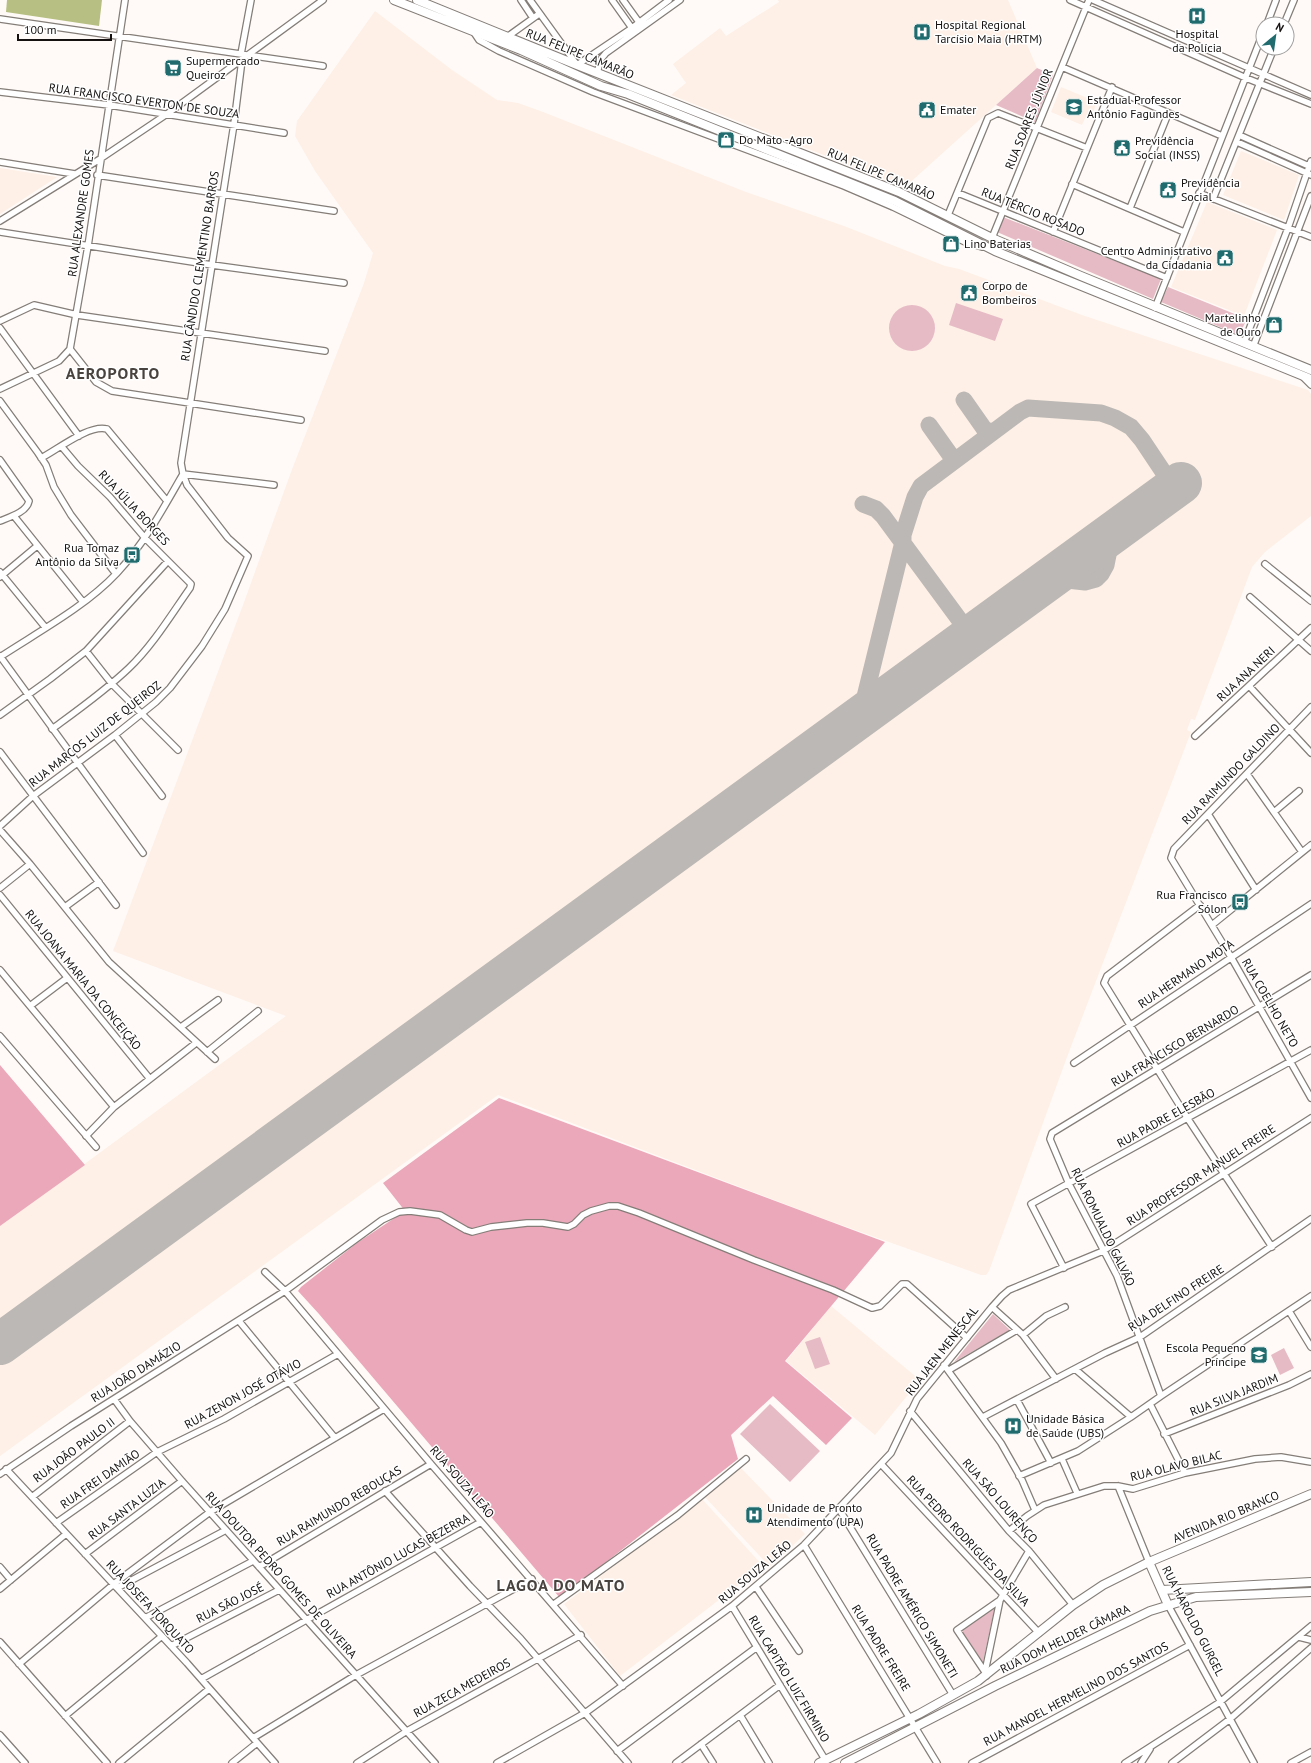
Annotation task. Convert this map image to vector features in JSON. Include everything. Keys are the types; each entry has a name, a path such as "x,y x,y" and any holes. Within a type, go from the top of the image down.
{"main road":[{"name":"RUA FELIPE CAMARÃO","path":"394,0 521,50 601,86 628,94 880,195 992,249 1089,290 1311,379"},
{"name":"RUA FELIPE CAMARÃO","path":"417,0 507,38 898,192 948,215 992,238 1155,308 1311,370"},
{"path":"553,64 590,80 595,79 597,73"},
{"path":"917,212 943,223 946,222 948,215"},
{"path":"977,242 969,235 970,230 992,238"},
{"path":"1089,290 1080,284 1081,281 1086,280 1100,284"},
{"name":"AVENIDA RIO BRANCO","path":"1149,1562 1311,1494"},
{"name":"RUA HAROLDO GURGEL","path":"1149,1562 1168,1605"},
{"name":"RUA DOM HELDER CÂMARA","path":"824,1762 953,1695 985,1674 1073,1605 1103,1585 1149,1562"},
{"path":"1162,1590 1311,1582"},
{"name":"RUA DOM HELDER CÂMARA","path":"845,1763 1127,1622 1168,1605 1196,1597 1311,1592"}],"street":[{"name":"RUA ALEXANDRE GOMES","path":"70,349 88,246 97,175 125,0"},
{"name":"RUA CÂNDIDO CLEMENTINO BARROS","path":"183,474 182,463 222,194 234,124 251,0"},
{"path":"250,55 322,0"},
{"path":"521,0 533,18"},
{"path":"530,0 576,65 680,0"},
{"path":"612,0 633,30"},
{"path":"623,0 641,25"},
{"path":"641,25 669,0"},
{"name":"RUA SOARES JÚNIOR","path":"992,238 1089,0"},
{"path":"1093,0 1311,95"},
{"path":"1270,16 1276,0"},
{"path":"1287,16 1294,0"},
{"path":"1072,1 1246,78 1311,104"},
{"path":"507,38 539,14"},
{"path":"0,19 242,57 250,55 323,66"},
{"path":"597,73 601,59 606,53 633,30"},
{"name":"RUA FELIPE CAMARÃO","path":"473,31 479,40 499,51 593,92 844,186 893,207 965,242 992,249"},
{"path":"1155,308 1255,53"},
{"path":"1214,199 1271,56"},
{"path":"0,221 100,159 167,114 242,57"},
{"path":"1062,67 1112,87 1168,114 1222,136"},
{"path":"1052,232 1112,87"},
{"name":"RUA FRANCISCO EVERTON DE SOUZA","path":"0,92 109,105 284,133"},
{"path":"948,215 988,118 998,113 1087,148"},
{"path":"1130,208 1168,114"},
{"path":"1239,135 1310,165 1309,174 1244,343"},
{"path":"1236,142 1309,174"},
{"path":"0,162 75,174"},
{"path":"97,175 334,210"},
{"path":"1072,184 1184,232"},
{"name":"RUA TÉRCIO ROSADO","path":"958,193 1167,278"},
{"path":"1200,194 1311,237"},
{"path":"1253,347 1311,196"},
{"path":"0,232 212,265 344,282"},
{"path":"0,321 34,305 76,315 326,351"},
{"path":"0,328 79,436"},
{"path":"0,389 59,361 70,349 96,382 112,391 301,420"},
{"path":"1302,376 1311,385"},
{"path":"0,401 41,458 54,487 70,515 116,574"},
{"path":"41,458 62,447 68,441 102,428 110,432 167,502"},
{"name":"RUA JÚLIA BORGES","path":"62,447 78,466 110,497 145,538 191,584 190,588 140,657 112,684"},
{"path":"0,460 28,498 28,506 14,516 0,521"},
{"path":"143,853 0,656 83,602 116,574 145,538 183,474 274,485"},
{"name":"RUA MARCOS LUIZ DE QUEIROZ","path":"0,826 33,796 141,714 170,688 202,646 224,609 248,556 236,546 224,532 187,485 183,474"},
{"path":"14,516 83,602"},
{"path":"37,546 1,575 45,627"},
{"path":"0,715 28,696 86,651 168,561"},
{"path":"1265,564 1311,601"},
{"path":"1250,597 1311,651"},
{"name":"RUA ANA NERI","path":"1195,736 1250,687 1311,628"},
{"path":"86,651 112,684 178,750"},
{"path":"52,729 112,684"},
{"path":"1250,687 1311,753"},
{"name":"RUA RAIMUNDO GALDINO","path":"1171,858 1174,849 1311,707"},
{"path":"115,734 162,796"},
{"path":"0,752 116,905"},
{"path":"1247,774 1302,852"},
{"path":"1274,812 1299,791"},
{"path":"1208,814 1256,890"},
{"path":"0,830 30,864 109,962 215,1059"},
{"path":"1212,925 1311,845"},
{"name":"RUA COELHO NETO","path":"1171,858 1231,957 1311,1098"},
{"path":"0,888 30,864"},
{"path":"65,907 99,882"},
{"name":"RUA JOANA MARIA DA CONCEIÇÃO","path":"0,895 150,1079"},
{"name":"RUA HERMANO MOTA","path":"1074,1063 1311,904"},
{"path":"1200,905 1107,976 1104,983 1188,1119 1272,1247"},
{"path":"0,972 114,1107"},
{"name":"RUA FRANCISCO BERNARDO","path":"1050,1136 1052,1133 1311,975"},
{"path":"30,1006 67,978"},
{"path":"181,1028 218,1000"},
{"path":"207,1052 258,1011"},
{"path":"0,1036 96,1147"},
{"path":"86,1136 114,1107 196,1043"},
{"name":"RUA PADRE ELESBÃO","path":"1064,1268 1031,1204 1188,1119 1290,1060 1311,1050"},
{"name":"RUA PROFESSOR MANUEL FREIRE","path":"1103,1251 1311,1118"},
{"name":"RUA ROMUALDO GALVÃO","path":"1050,1136 1069,1184 1117,1276 1161,1396"},
{"name":"RUA JOÃO DAMÁZIO","path":"0,1474 71,1426 285,1291 382,1220 399,1212 423,1212 440,1215 472,1232 491,1227 527,1223 568,1228 591,1210 609,1206 618,1206 833,1290 872,1308 880,1306 902,1284 907,1284 967,1338"},
{"name":"RUA DELFINO FREIRE","path":"983,1417 1074,1369 1140,1337 1311,1219"},
{"name":"RUA JAEN MENESCAL","path":"804,1545 881,1464 896,1445 910,1411 928,1384 992,1307 1009,1290 1103,1251"},
{"name":"RUA SOUZA LEÃO","path":"265,1272 285,1291 431,1464 581,1635 623,1686"},
{"path":"1019,1476 1078,1451 1311,1296"},
{"path":"992,1307 1018,1330 1056,1379"},
{"path":"1022,1335 1046,1316 1065,1307"},
{"path":"1289,1311 1311,1347"},
{"path":"239,1321 288,1383 335,1438"},
{"path":"949,1370 1018,1330"},
{"name":"RUA ZENON JOSÉ OTÁVIO","path":"157,1452 224,1419 338,1354"},
{"path":"944,1365 1001,1442 1035,1510"},
{"path":"1074,1369 1131,1417"},
{"name":"RUA SILVA JARDIM","path":"1164,1434 1289,1385 1311,1374"},
{"name":"RUA DOUTOR PEDRO GOMES DE OLIVEIRA","path":"114,1399 130,1421 252,1561 435,1763"},
{"path":"1017,1400 1051,1463"},
{"path":"1150,1404 1185,1473"},
{"path":"19,1664 115,1586 210,1512 384,1409"},
{"name":"RUA SÃO LOURENÇO","path":"910,1411 1009,1531 1029,1552 1073,1605"},
{"name":"RUA JOÃO PAULO II","path":"32,1496 130,1421"},
{"name":"RUA FREI DAMIÃO","path":"56,1523 157,1452"},
{"name":"RUA OLAVO BILAC","path":"1009,1531 1035,1510 1044,1505 1104,1486 1118,1486 1133,1489 1185,1473 1256,1459 1281,1457 1311,1462"},
{"path":"554,1604 678,1515 746,1459"},
{"path":"1062,1459 1077,1494"},
{"name":"RUA RAIMUNDO REBOUÇAS","path":"259,1568 431,1464"},
{"name":"RUA PEDRO RODRIGUES DA SILVA","path":"881,1464 1039,1633"},
{"name":"RUA JOSEFA TORQUATO","path":"6,1469 162,1636 275,1763"},
{"name":"RUA SANTA LUZIA","path":"85,1554 182,1481"},
{"name":"RUA HAROLDO GURGEL","path":"1118,1486 1149,1562"},
{"path":"385,1491 435,1548 521,1639 628,1763"},
{"name":"RUA PADRE AMÉRICO SIMONETI","path":"839,1509 953,1695"},
{"name":"RUA ANTÔNIO LUCAS BEZERRA","path":"201,1679 481,1522"},
{"path":"115,1586 226,1530"},
{"path":"0,1589 66,1534"},
{"name":"RUA SOUZA LEÃO","path":"497,1763 585,1714 732,1606 804,1545"},
{"name":"RUA PADRE FREIRE","path":"804,1545 937,1763"},
{"path":"985,1674 1000,1600 1029,1552"},
{"path":"145,1618 252,1561"},
{"path":"0,1567 11,1580"},
{"path":"232,1763 255,1741 356,1675 532,1579"},
{"path":"756,1587 799,1651"},
{"name":"RUA SÃO JOSÉ","path":"171,1646 278,1590"},
{"path":"985,1674 957,1630 1000,1600"},
{"name":"RUA HAROLDO GURGEL","path":"1168,1605 1254,1763"},
{"name":"RUA CAPITÃO LUIZ FIRMINO","path":"732,1606 780,1685 824,1762"},
{"path":"1125,1763 1220,1702 1311,1626"},
{"name":"RUA ZECA MEDEIROS","path":"356,1763 407,1731 581,1635"},
{"path":"65,1716 162,1636"},
{"path":"1299,1637 1311,1640"},
{"path":"0,1642 107,1763"},
{"name":"RUA MANOEL HERMELINO DOS SANTOS","path":"972,1763 1190,1645"},
{"path":"617,1751 757,1647"},
{"path":"1172,1763 1230,1719 1311,1648"},
{"path":"676,1763 780,1685"},
{"path":"119,1763 209,1689"},
{"path":"740,1715 769,1763"},
{"path":"0,1734 25,1763"},
{"path":"701,1744 713,1763"},
{"path":"1141,1763 1151,1747"},
{"path":"1291,1763 1311,1752"}],"shaded area":[{"path":"7,0 102,0 99,26 6,12"},
{"path":"778,0 1008,0 1037,68 905,187 671,95 686,83 673,64 720,28 726,36 779,2"},
{"path":"375,11 452,70 497,100 518,103 543,112 746,192 844,226 945,266 959,269 1082,315 1308,390 1311,394 1311,516 1265,552 1252,567 1195,720 1191,719 1187,730 1191,732 1067,1057 989,1271 986,1275 981,1275 822,1218 498,1095 0,1456 0,1226 286,1016 113,951 243,605 291,472 364,283 373,253 315,171 295,136 297,121"},
{"path":"1037,68 1053,75 1035,122 996,105"},
{"name":"Estadual Professor Antônio Fagundes","path":"1061,87 1097,102 1092,115 1087,114 1082,125 1051,112"},
{"path":"1241,151 1299,175 1284,220 1223,195"},
{"path":"0,168 57,177 0,214"},
{"name":"Centro Administrativo da Cidadania","path":"1207,202 1277,230 1244,316 1171,287"},
{"path":"1003,217 1161,279 1153,299 997,232"},
{"path":"1168,287 1247,319 1239,335 1161,302"},
{"path":"956,303 1003,319 995,341 949,325"},
{"path":"912,305 925,309 931,315 935,328 931,341 925,347 912,351 899,347 893,341 889,328 893,315 899,309"},
{"path":"0,1065 85,1165 0,1226"},
{"path":"499,1098 885,1242 785,1361 852,1418 826,1445 773,1396 731,1435 738,1459 560,1598 298,1291 301,1287 357,1243 405,1211 383,1183"},
{"path":"831,1306 920,1380 875,1435 786,1361"},
{"path":"993,1314 1010,1330 954,1362"},
{"path":"820,1337 830,1364 815,1369 805,1342"},
{"path":"1284,1348 1294,1368 1280,1375 1271,1355"},
{"path":"770,1404 820,1451 790,1482 740,1434"},
{"name":"Unidade de Pronto Atendimento (UPA)","path":"739,1466 805,1534 770,1567 704,1496"},
{"path":"702,1499 763,1566 620,1676 564,1604"},
{"path":"995,1606 983,1662 962,1631"}],"taxiway":[{"path":"964,400 985,430 993,432"},
{"path":"860,717 903,542 903,535 915,497 921,486 1020,412 1028,408 1101,413 1115,418 1131,427 1142,440 1174,488"},
{"path":"929,425 951,456 958,458"},
{"path":"863,504 876,509 883,516 964,626 963,638 960,644"},
{"path":"1037,588 1067,580 1085,582 1096,579 1106,565 1108,555 1104,539"},
{"path":"964,626 974,630 980,630"}],"runway":[{"path":"0,1344 1181,483"}],"place":[{"name":"Hospital da Polícia","path":"1197,16"},
{"name":"Hospital Regional Tarcísio Maia (HRTM)","path":"922,32"},
{"name":"Supermercado Queiroz","path":"173,68"},
{"name":"Estadual Professor Antônio Fagundes","path":"1074,107"},
{"name":"Emater","path":"927,110"},
{"name":"Do Mato -Agro","path":"726,140"},
{"name":"Previdência Social (INSS)","path":"1122,148"},
{"name":"Previdência Social","path":"1168,190"},
{"name":"Lino Baterias","path":"951,244"},
{"name":"Centro Administrativo da Cidadania","path":"1225,258"},
{"name":"Corpo de Bombeiros","path":"969,293"},
{"name":"Martelinho de Ouro","path":"1274,325"},
{"name":"Rua Tomaz Antônio da Silva","path":"132,555"},
{"name":"Rua Francisco Sólon","path":"1240,902"},
{"name":"Escola Pequeno Príncipe","path":"1259,1355"},
{"name":"Unidade Básica de Saúde (UBS)","path":"1013,1426"},
{"name":"Unidade de Pronto Atendimento (UPA)","path":"754,1515"}],"district":[{"name":"AEROPORTO","path":"113,373"},
{"name":"LAGOA DO MATO","path":"561,1585"}]}
